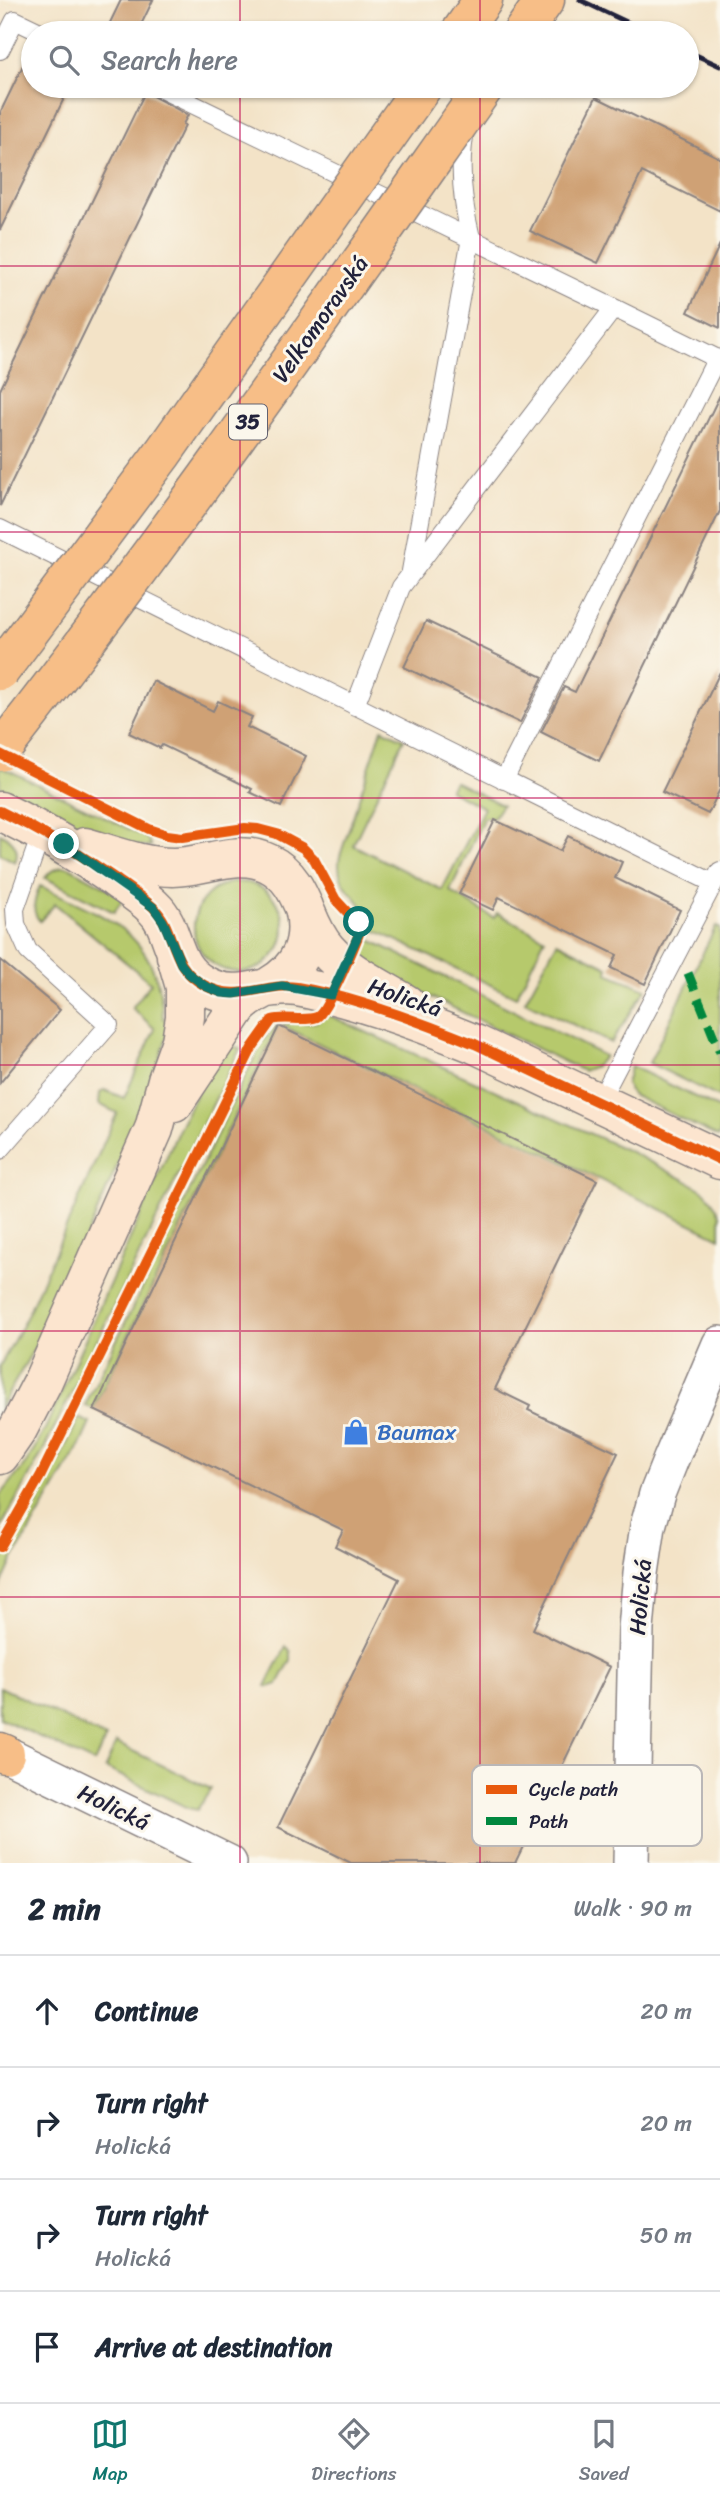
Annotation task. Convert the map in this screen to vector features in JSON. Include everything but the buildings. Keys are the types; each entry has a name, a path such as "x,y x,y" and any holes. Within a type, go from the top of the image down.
{"main road":[{"path":"488,21 545,0"},
{"name":"35","path":"0,671 163,453 414,98"},
{"name":"Velkomoravská","path":"0,751 186,508 476,98"}],"street":[{"name":"Holická","path":"0,811 79,853 153,907 163,921 189,974 213,990 234,994 282,986 331,995 475,1044"},
{"name":"Holická","path":"45,833 154,865 174,867 241,857 267,863 289,879 318,936 336,958 423,1015 475,1044 720,1160"},
{"path":"0,1455 22,1422 41,1383 154,1129 181,1041 185,1017 185,987 173,946 170,917 180,889 194,873 217,860"},
{"path":"154,1129 238,1007 251,994 280,979 297,963 307,931 303,902"},
{"name":"Holická","path":"633,1765 636,1629 648,1526 670,1459 720,1344"},
{"name":"Holická","path":"2,1753 229,1863"}],"lane":[{"path":"0,50 15,20 21,23"},
{"path":"180,98 719,359 505,780"},
{"path":"410,574 471,238 462,201 464,138 472,98"},
{"path":"355,706 401,587 614,308"},
{"path":"0,529 382,717 715,890 599,1102"},
{"path":"0,1150 109,1025 28,951 20,939 15,909 45,833"}],"green space":[{"path":"382,729 404,739 353,845 442,890 484,808 449,790 454,781 502,805 493,818 484,817 450,891 494,918 497,913 545,938 516,997 368,927 363,908 341,878 340,856"},
{"path":"0,766 147,838 151,846 121,846 0,787"},
{"path":"0,833 14,844 17,852 15,862 0,854"},
{"path":"69,867 124,897 114,912 45,878 50,872"},
{"path":"230,882 248,882 264,889 277,902 284,918 284,936 277,952 264,965 248,972 230,972 214,965 201,952 194,936 194,918 201,902 214,889"},
{"path":"40,886 108,919 140,947 152,966 163,1018 172,1021 149,1091 47,1326 0,1408 0,1366 26,1318 117,1113 99,1104 100,1093 104,1090 124,1098 155,1029 132,1008 151,983 55,904 40,921 34,909"},
{"path":"716,926 720,928 720,1098 649,1063"},
{"path":"362,936 605,1056 596,1066 583,1071 353,959"},
{"path":"557,942 608,967 607,973 646,989 611,1043 525,1001"},
{"path":"326,1014 633,1153 705,1192 720,1215 720,1238 279,1024 316,1022"},
{"path":"279,1024 93,1409 85,1405 262,1042"},
{"path":"226,1042 240,1049 42,1453 0,1529 0,1496 27,1462 45,1429 179,1129 203,1079"},
{"path":"631,1066 720,1109 718,1137 632,1095 626,1084"},
{"path":"79,1418 90,1423 81,1443 12,1561 0,1588 0,1563 24,1528"},
{"path":"286,1647 291,1652 291,1660 278,1684 266,1686"},
{"path":"0,1687 106,1738 94,1763 0,1718"},
{"path":"116,1743 211,1789 197,1810 105,1768"}],"railway":[{"path":"580,0 625,21"},
{"path":"699,56 720,66"}],"marked path":[{"path":"688,973 720,1052"}],"cycle path":[{"path":"0,754 149,829 167,835 182,837 245,828 277,834 303,848 314,859 336,900 361,927 342,975 322,1012 312,1018 272,1020 252,1048 41,1475 0,1547"},
{"path":"0,811 73,851 149,903 161,916 184,968 204,985 229,993 273,987 297,987 388,1011 475,1044 720,1160"}],"place":[{"name":"Baumax","path":"356,1432"}],"route":[{"path":"64,844 153,907 163,921 175,953 189,974 205,986 222,993 247,993 282,986 331,995 360,931 359,922"}]}
